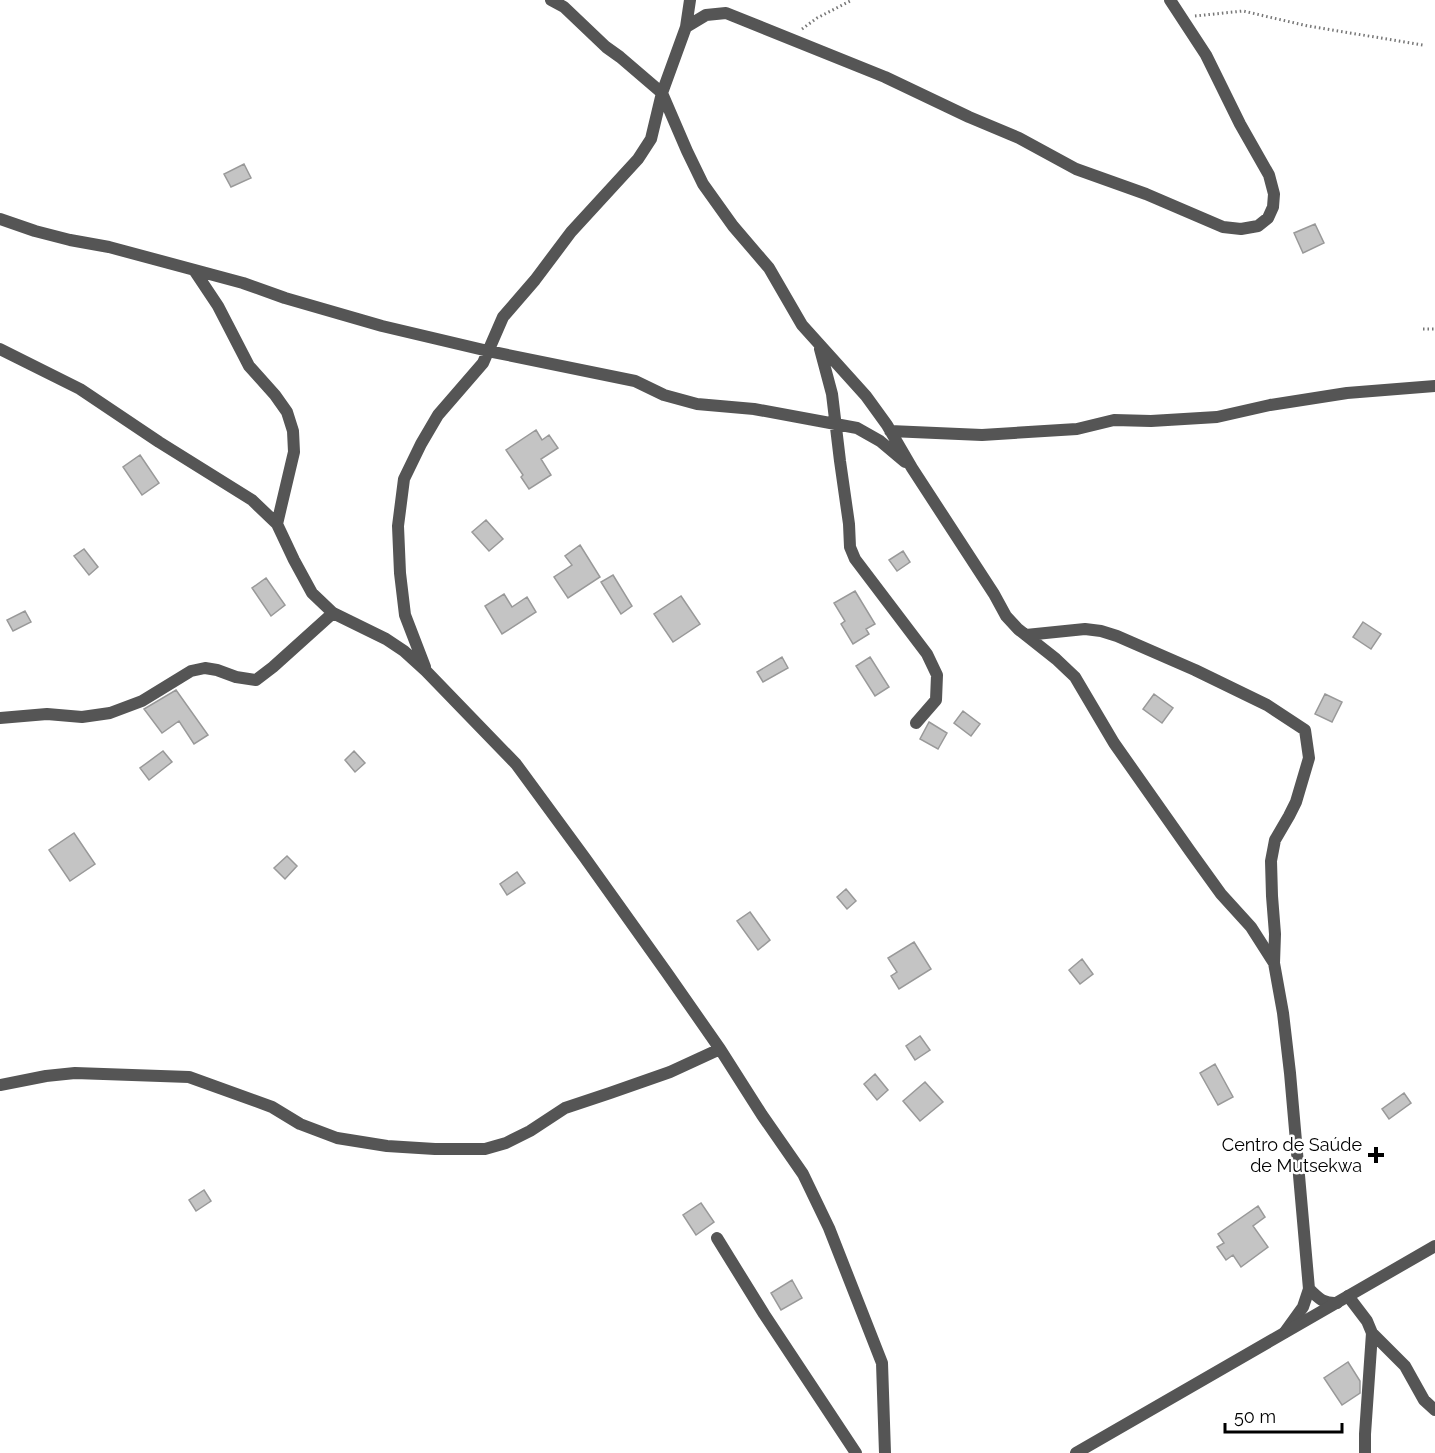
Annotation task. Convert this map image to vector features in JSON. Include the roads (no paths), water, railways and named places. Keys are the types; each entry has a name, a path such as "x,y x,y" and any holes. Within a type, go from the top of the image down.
{"street":[{"path":"551,0 564,7 606,47 662,93 703,184 733,226 769,268 802,326 866,396 1006,616 1075,678 1114,743 1221,894 1251,927 1274,963"},
{"path":"426,671 405,615 400,573 399,526 404,479 438,415 483,363 503,317 535,280 571,232 638,159 651,139 662,93 686,27 690,0"},
{"path":"686,27 706,15 726,13 885,77 1019,138 1076,169 1146,194 1223,226 1241,229 1258,226 1268,218 1273,207 1274,194 1269,175 1240,124 1206,55 1170,0"},
{"path":"0,219 47,234 109,247 243,283 285,298 382,326 488,351 635,381 664,395 697,404 754,409 856,428 880,441 912,468"},
{"path":"194,270 218,306 249,366 287,412 293,431 294,452 277,524"},
{"path":"819,345 832,394 850,547 855,560 927,654 937,675 936,700 916,723"},
{"path":"0,349 80,389 252,500 277,524 312,593 333,613 386,639 404,651 516,764 720,1048 803,1174 829,1228 882,1363 885,1453"},
{"path":"890,431 982,435 1077,429 1114,420 1151,421 1217,417 1269,405 1325,396 1435,386"},
{"path":"0,718 47,714 82,717 110,712 142,701 191,671 205,668 256,680 333,613"},
{"path":"1026,635 1085,629 1117,636 1257,700 1305,730 1309,758 1296,802 1275,840 1270,861 1275,934 1274,963 1290,1073 1309,1289 1303,1307 1285,1332"},
{"path":"0,1085 75,1073 189,1077 272,1107 300,1124 337,1138 387,1146 484,1149 506,1143 530,1131 565,1108 670,1072 720,1048"},
{"path":"717,1238 856,1453"},
{"path":"1076,1453 1435,1246"},
{"path":"1309,1289 1329,1304 1343,1299"},
{"path":"1343,1299 1367,1321 1372,1333 1405,1366 1424,1400 1435,1410"},
{"path":"1365,1453 1372,1333"}],"place":[{"name":"Centro de Saúde de Mutsekwa","path":"1376,1155"}]}
